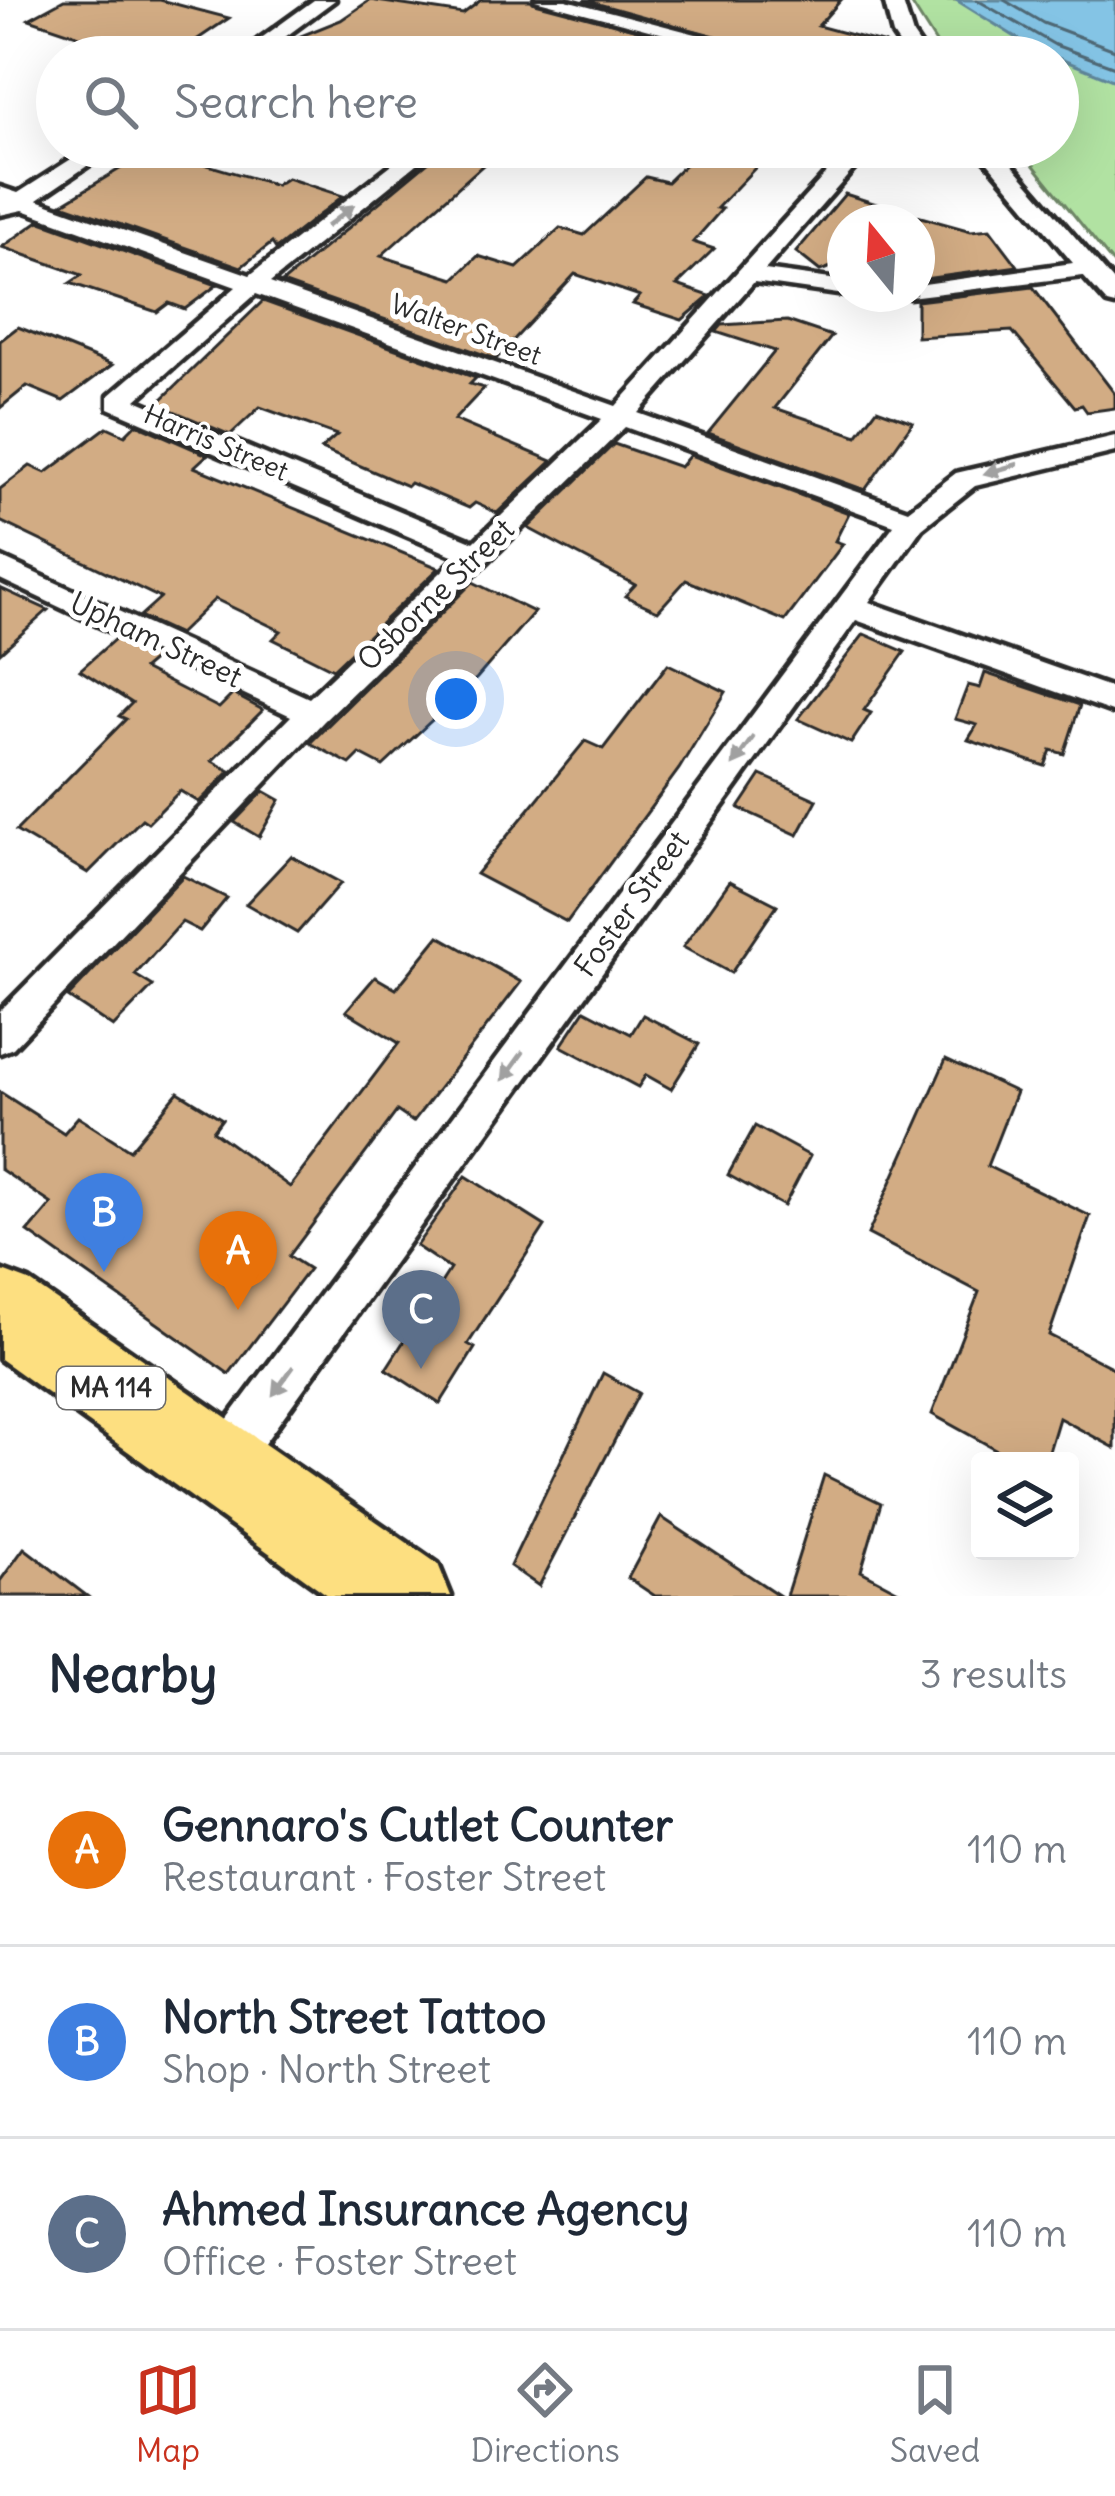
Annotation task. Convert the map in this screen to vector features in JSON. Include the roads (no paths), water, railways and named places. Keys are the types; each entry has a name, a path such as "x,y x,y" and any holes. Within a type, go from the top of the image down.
{"highway":[{"name":"MA 114","path":"0,1310 406,1596"}],"street":[{"path":"275,36 326,0"},
{"path":"544,0 689,36"},
{"path":"893,0 904,36"},
{"path":"6,203 67,168"},
{"path":"253,285 401,168"},
{"name":"Osborne Street","path":"0,1036 313,713 620,417 843,168"},
{"path":"1004,168 1115,298"},
{"name":"Walter Street","path":"6,203 253,285 912,521"},
{"path":"935,289 1088,268"},
{"path":"747,274 827,286"},
{"name":"Harris Street","path":"253,285 118,402 479,555"},
{"name":"Foster Street","path":"221,1466 912,521 966,479 1115,445"},
{"name":"Upham Street","path":"0,567 313,713"},
{"path":"849,606 1115,701"}],"water":[{"path":"956,0 1115,0 1115,81 1079,67 1079,36 1014,36"}],"place":[{"name":"North Street Tattoo","path":"104,1272"},
{"name":"Gennaro's Cutlet Counter","path":"238,1310"},
{"name":"Ahmed Insurance Agency","path":"421,1369"}]}
